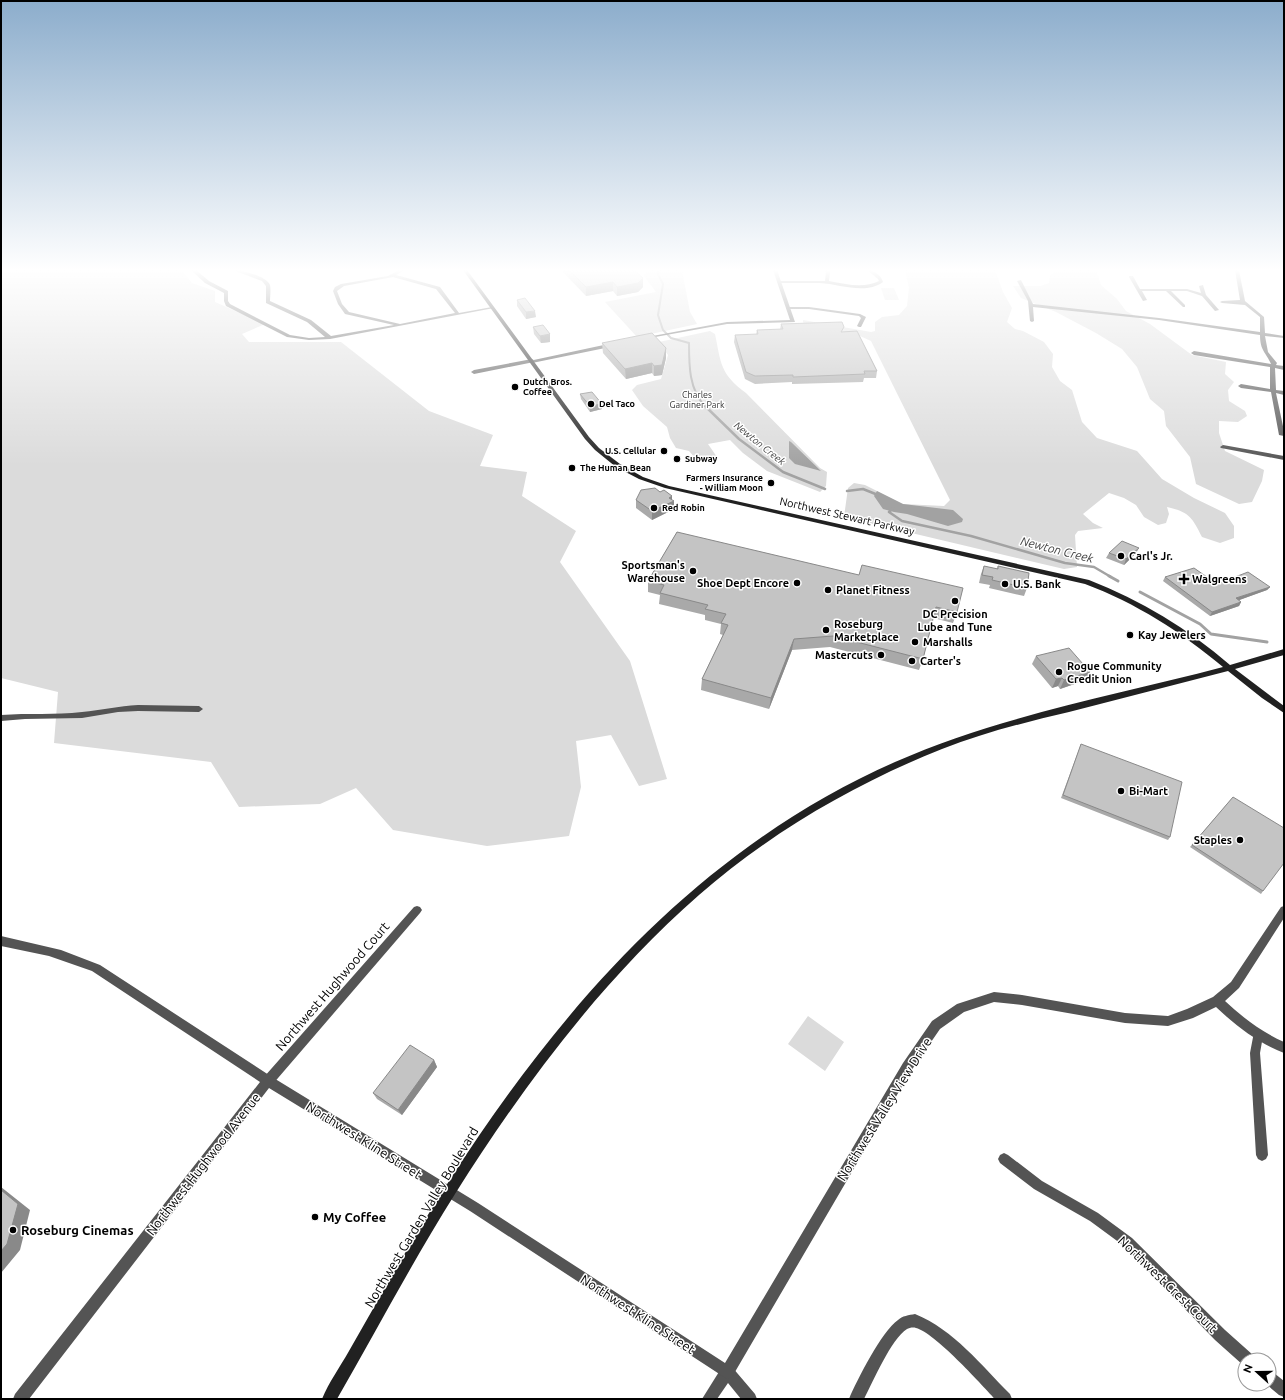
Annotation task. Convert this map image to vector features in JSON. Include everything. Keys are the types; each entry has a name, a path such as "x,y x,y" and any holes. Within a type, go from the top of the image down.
{"main road":[{"name":"Northwest Stewart Parkway","path":"513,335 601,454 618,467 636,476 681,491 825,522 1087,582 1123,596 1154,613 1230,668 1267,699 1284,710"},
{"name":"Northwest Garden Valley Boulevard","path":"329,1399 449,1192 487,1135 539,1062 571,1022 630,954 711,880 788,824 866,780 942,746 1033,718 1230,668 1284,652"}],"street":[{"path":"288,335 309,339 345,335"},
{"path":"327,335 330,338"},
{"path":"640,339 659,335"},
{"path":"1264,335 1263,348 1267,356 1274,364 1272,368 1273,392 1282,420 1282,435"},
{"path":"1273,335 1284,337"},
{"path":"474,372 617,344"},
{"path":"1194,353 1284,368"},
{"path":"1241,386 1284,393"},
{"path":"1223,447 1284,458"},
{"path":"1,718 82,715 118,709 138,708 199,709"},
{"name":"Northwest Hughwood Court","path":"268,1081 416,910"},
{"name":"Northwest Valley View Drive","path":"709,1399 727,1372 907,1067 936,1025 961,1008 994,997 1022,1000 1124,1018 1168,1021 1188,1014 1216,1001 1235,985 1284,910"},
{"name":"Northwest Kline Street","path":"1,941 69,956 96,968 268,1081 449,1192 727,1372 750,1399"},
{"path":"1216,1001 1238,1021 1258,1036 1284,1048"},
{"path":"1258,1036 1255,1053 1262,1155"},
{"name":"Northwest Hughwood Avenue","path":"20,1399 268,1081"},
{"name":"Northwest Crest Court","path":"1004,1159 1038,1185 1094,1217 1128,1242 1214,1329 1239,1352"},
{"path":"856,1399 892,1333 903,1324 914,1321 925,1326 943,1339 974,1367 1005,1399"}],"green space":[{"path":"1,335 243,335 249,342 341,342 429,411 493,435 480,466 527,472 522,496 576,531 560,562 630,661 667,779 639,786 611,735 576,741 581,787 569,836 487,846 393,830 356,788 320,804 239,807 211,762 54,743 58,692 1,678"},
{"name":"Charles Gardiner Park","path":"690,335 715,335 726,374 820,468 827,472 826,486 820,492 767,471 743,453 730,440 708,444 717,457 697,460 689,451 676,448 670,438 667,427 643,406 632,390 637,385 661,379 668,355 659,342"},
{"path":"857,335 1031,335 1044,342 1053,354 1052,367 1060,381 1072,390 1082,422 1097,438 1137,451 1162,479 1194,498 1225,513 1234,526 1234,538 1220,543 1202,537 1189,516 1185,513 1167,507 1169,514 1166,523 1158,525 1144,517 1136,505 1124,498 1109,493 1083,514 1093,523 1103,528 1078,531 1075,535 1077,567 1064,569 844,517 848,488 854,483 865,485 903,504 944,506 950,500 871,341"},
{"path":"1100,335 1165,335 1192,355 1226,362 1225,374 1234,382 1228,390 1229,401 1245,411 1247,416 1238,422 1219,421 1219,433 1225,451 1264,470 1262,481 1252,502 1239,504 1196,484 1190,457 1166,426 1164,411 1150,399 1137,367 1122,349"},
{"path":"808,1016 844,1042 825,1071 788,1044"}],"shaded area":[{"path":"789,441 821,471 795,464 789,458"},
{"path":"877,491 903,504 953,510 963,519 962,522 948,526 907,514 883,509 874,496"}],"building":[{"path":"640,335 654,335 666,348 662,365 654,366 652,363 625,369 602,343"},
{"path":"735,335 859,335 877,371 864,371 865,374 793,377 793,375 755,376 746,372"},
{"path":"592,392 602,404 590,406 580,394"},
{"path":"655,488 660,492 664,490 672,496 669,498 674,501 652,511 636,500 641,490"},
{"name":"Roseburg Marketplace","path":"677,532 859,575 862,565 963,588 957,612 936,607 923,659 833,636 794,639 771,698 702,679 728,625 721,623 726,614 705,609 708,605 660,593 664,585 648,581"},
{"path":"1122,541 1139,548 1126,559 1109,553"},
{"path":"984,566 998,569 998,566 1029,573 1027,588 992,580 993,577 982,575"},
{"path":"1194,568 1217,584 1248,572 1270,587 1236,598 1241,602 1212,612 1165,577"},
{"path":"1069,648 1090,672 1064,680 1062,678 1056,679 1036,656"},
{"name":"Bi-Mart","path":"1081,744 1182,782 1170,837 1063,795"},
{"name":"Staples","path":"1233,797 1284,828 1284,863 1263,891 1192,845"},
{"path":"410,1045 434,1060 398,1110 373,1093"},
{"path":"1,1190 18,1204 7,1244 1,1251"}],"waterway":[{"name":"Newton Creek","path":"668,335 671,338 689,343 689,360 693,385 700,400 705,406"},
{"name":"Newton Creek","path":"705,406 739,439 783,472 825,489"},
{"name":"Newton Creek","path":"847,491 863,489 878,495"},
{"name":"Newton Creek","path":"893,508 889,512 902,521 971,536 1065,563 1094,567 1111,577"},
{"name":"Newton Creek","path":"1109,576 1118,581"},
{"name":"Newton Creek","path":"1140,592 1200,624 1211,634 1267,642"}],"place":[{"name":"Dutch Bros. Coffee","path":"515,387"},
{"name":"Del Taco","path":"591,404"},
{"name":"U.S. Cellular","path":"664,451"},
{"name":"Subway","path":"677,459"},
{"name":"The Human Bean","path":"572,468"},
{"name":"Farmers Insurance - William Moon","path":"771,483"},
{"name":"Red Robin","path":"654,508"},
{"name":"Carl's Jr.","path":"1121,556"},
{"name":"Sportsman's Warehouse","path":"693,571"},
{"name":"Walgreens","path":"1184,579"},
{"name":"Shoe Dept Encore","path":"797,583"},
{"name":"U.S. Bank","path":"1005,584"},
{"name":"Planet Fitness","path":"828,590"},
{"name":"DC Precision Lube and Tune","path":"955,601"},
{"name":"Roseburg Marketplace","path":"826,630"},
{"name":"Kay Jewelers","path":"1130,635"},
{"name":"Marshalls","path":"915,642"},
{"name":"Mastercuts","path":"881,655"},
{"name":"Carter's","path":"912,661"},
{"name":"Rogue Community Credit Union","path":"1059,672"},
{"name":"Bi-Mart","path":"1121,791"},
{"name":"Staples","path":"1240,840"},
{"name":"My Coffee","path":"315,1217"},
{"name":"Roseburg Cinemas","path":"13,1230"}]}
